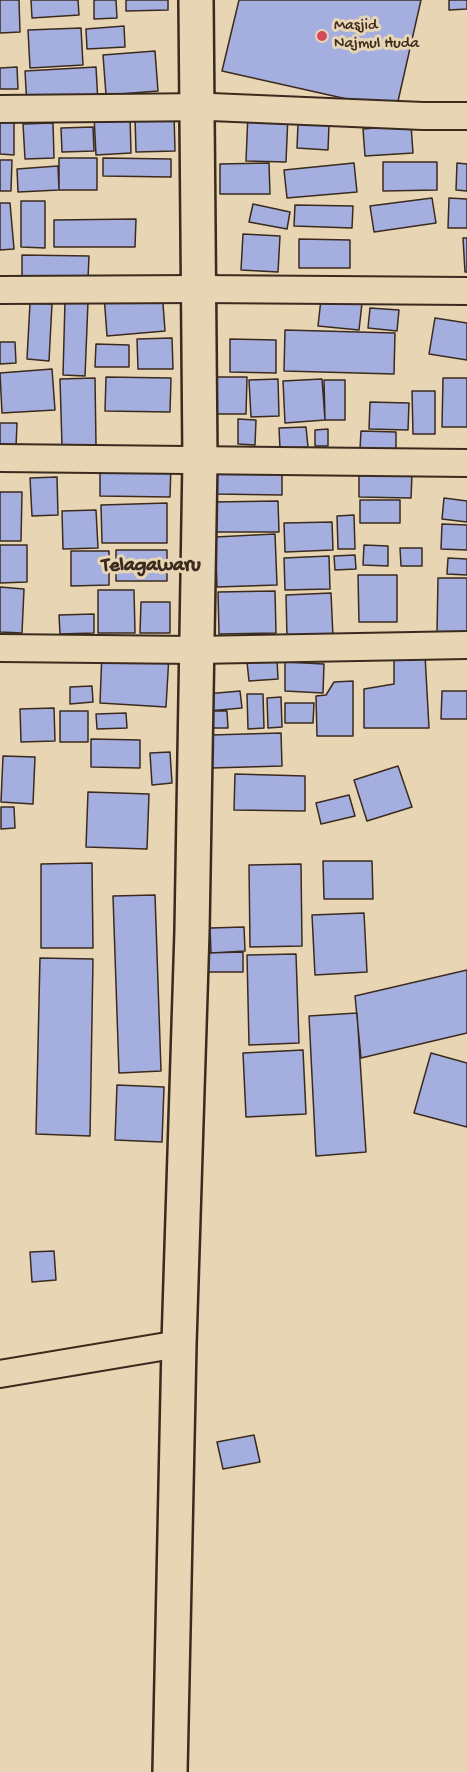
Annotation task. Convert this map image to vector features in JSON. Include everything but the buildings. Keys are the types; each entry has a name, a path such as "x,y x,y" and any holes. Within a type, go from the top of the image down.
{"street":[{"path":"170,1772 179,1344 192,931 200,460 196,0"},
{"path":"0,109 196,108 467,116"},
{"path":"0,290 467,291"},
{"path":"0,458 467,463"},
{"path":"0,648 196,650 467,645"},
{"path":"0,1374 179,1344"}],"place":[{"name":"Masjid Najmul Huda","path":"322,36"}],"district":[{"name":"Telagawaru","path":"151,567"}]}
